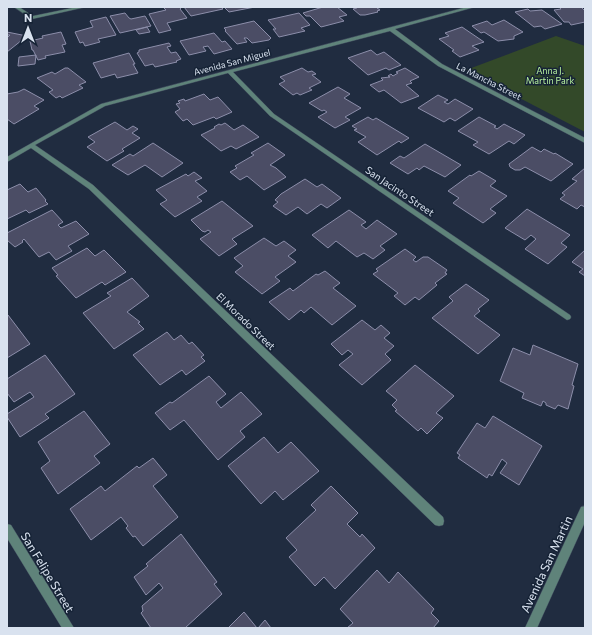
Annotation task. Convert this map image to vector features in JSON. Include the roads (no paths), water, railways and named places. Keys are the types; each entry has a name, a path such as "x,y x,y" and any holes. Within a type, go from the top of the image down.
{"street":[{"path":"16,7 32,18 84,7"},
{"name":"Avenida San Miguel","path":"7,160 102,105 473,7"},
{"name":"La Mancha Street","path":"390,28 440,65 585,141"},
{"name":"San Jacinto Street","path":"230,72 272,115 567,317"},
{"name":"El Morado Street","path":"31,145 91,187 439,521"},
{"name":"Avenida San Martin","path":"531,628 585,511"},
{"name":"San Felipe Street","path":"7,529 68,628"}],"park label":[{"name":"Anna J. Martin Park","path":"550,76"}]}
